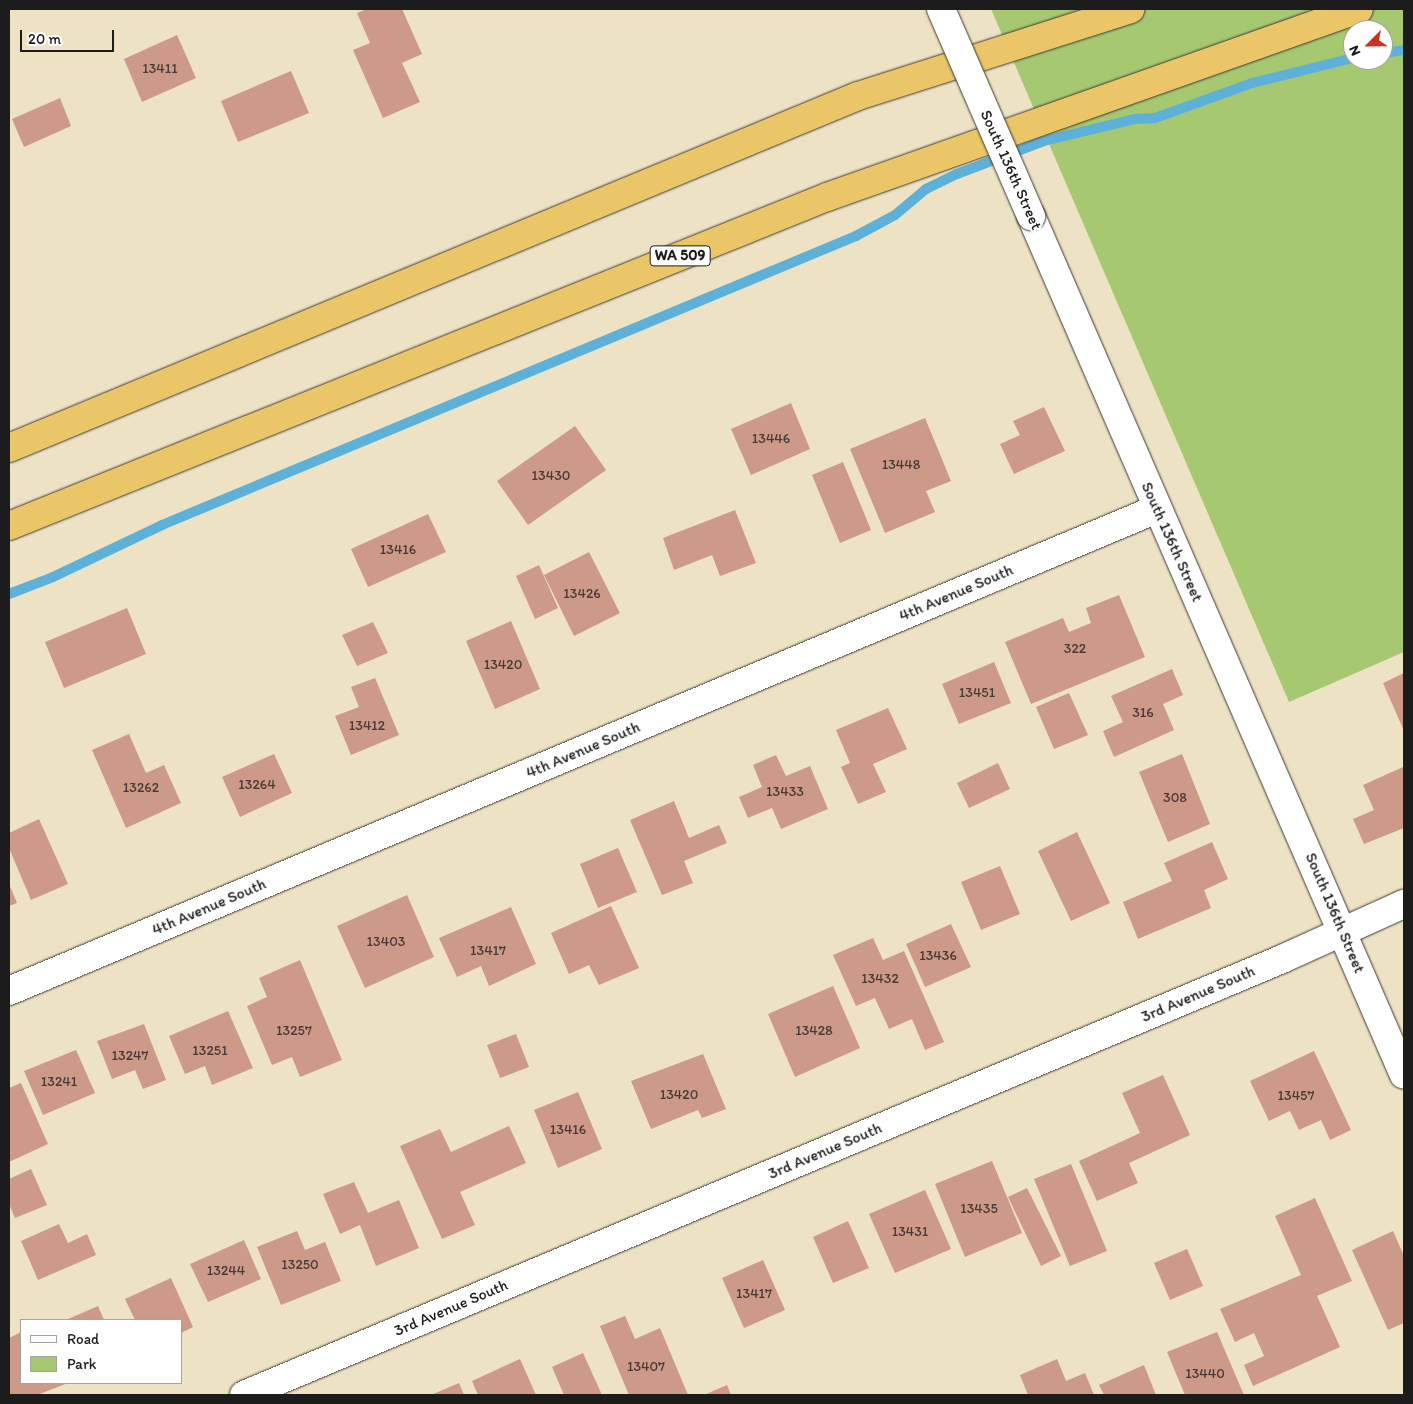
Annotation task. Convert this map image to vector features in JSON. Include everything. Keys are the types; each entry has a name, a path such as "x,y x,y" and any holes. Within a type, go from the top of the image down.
{"highway":[{"path":"9,448 858,96 1130,9"},
{"name":"WA 509","path":"9,526 827,197 1359,9"}],"street":[{"name":"South 136th Street","path":"941,9 1157,509 1344,932 1404,1075"},
{"name":"4th Avenue South","path":"9,991 1157,509"},
{"name":"3rd Avenue South","path":"244,1395 1344,932 1404,904"}],"green space":[{"path":"991,9 1404,9 1404,652 1289,702"}],"building":[{"path":"367,9 402,9 422,54 402,63 420,102 383,118 353,50 370,43 357,13"},
{"path":"177,35 196,78 142,102 124,59"},
{"path":"291,71 309,113 238,142 221,101"},
{"path":"60,98 71,126 24,147 12,119"},
{"path":"791,403 810,449 751,475 731,429"},
{"path":"1044,407 1065,451 1014,474 1000,444 1020,435 1013,421"},
{"path":"925,418 951,481 926,491 935,512 885,533 850,449"},
{"path":"575,426 606,470 528,525 497,481"},
{"path":"843,462 871,530 840,543 812,475"},
{"path":"735,510 756,563 720,576 712,555 674,570 663,538"},
{"path":"428,514 446,552 368,587 351,549"},
{"path":"589,552 620,613 574,636 544,575"},
{"path":"539,565 558,608 535,619 516,576"},
{"path":"1119,595 1145,657 1031,704 1005,642 1063,618 1069,632 1091,623 1086,608"},
{"path":"127,608 146,654 64,688 45,642"},
{"path":"511,621 540,689 495,709 466,641"},
{"path":"373,622 388,653 357,666 342,635"},
{"path":"994,662 1011,703 959,724 942,684"},
{"path":"1172,669 1183,695 1163,704 1174,730 1114,757 1103,731 1123,722 1111,696"},
{"path":"1404,673 1404,731 1383,683"},
{"path":"375,678 399,735 351,755 335,716 359,707 351,687"},
{"path":"1069,693 1088,735 1054,749 1036,707"},
{"path":"888,708 907,749 873,764 886,792 858,804 841,767 850,763 836,730"},
{"path":"129,734 146,773 164,765 181,803 126,828 92,750"},
{"path":"274,754 292,793 240,817 222,777"},
{"path":"1182,754 1210,824 1168,842 1139,772"},
{"path":"776,755 786,776 810,766 828,809 781,829 772,808 748,818 739,797 762,787 753,765"},
{"path":"998,763 1010,789 969,808 957,783"},
{"path":"1403,767 1404,828 1364,844 1353,819 1374,810 1363,785"},
{"path":"674,801 689,838 719,825 727,843 684,861 693,883 662,895 630,820"},
{"path":"39,819 68,884 31,900 9,848 9,833"},
{"path":"1077,832 1110,903 1071,921 1038,851"},
{"path":"1212,842 1228,879 1204,890 1211,908 1138,939 1123,902 1172,881 1164,863"},
{"path":"618,848 637,892 598,908 580,864"},
{"path":"1000,866 1020,914 981,930 961,882"},
{"path":"9,884 17,903 9,906"},
{"path":"407,895 434,957 365,988 337,926"},
{"path":"611,906 639,968 599,985 589,965 569,974 551,933"},
{"path":"511,907 536,964 489,986 481,966 457,977 439,938"},
{"path":"951,924 971,967 925,987 906,944"},
{"path":"873,938 883,960 904,951 944,1042 925,1050 912,1019 889,1029 875,998 856,1006 833,955"},
{"path":"300,960 342,1060 300,1077 292,1057 272,1065 247,1006 267,997 259,978"},
{"path":"833,986 860,1048 795,1077 768,1014"},
{"path":"228,1011 253,1068 212,1085 205,1066 185,1074 169,1036"},
{"path":"144,1024 166,1080 143,1089 135,1070 112,1079 97,1041"},
{"path":"516,1034 529,1067 500,1078 487,1045"},
{"path":"76,1050 95,1093 43,1115 24,1071"},
{"path":"1314,1051 1351,1130 1330,1140 1321,1120 1299,1130 1290,1111 1269,1121 1250,1081"},
{"path":"703,1054 726,1109 702,1118 698,1110 651,1129 631,1081"},
{"path":"1163,1075 1190,1135 1129,1163 1138,1183 1097,1201 1079,1161 1140,1133 1122,1093"},
{"path":"21,1083 48,1144 9,1162 9,1088"},
{"path":"578,1092 602,1149 558,1168 534,1110"},
{"path":"509,1126 526,1163 460,1192 475,1225 442,1239 400,1146 440,1129 451,1152"},
{"path":"992,1161 1022,1233 965,1257 935,1184"},
{"path":"1071,1164 1107,1251 1070,1266 1034,1179"},
{"path":"31,1169 47,1205 15,1218 9,1204 9,1179"},
{"path":"354,1182 368,1213 399,1200 419,1248 376,1266 360,1225 340,1234 323,1194"},
{"path":"1027,1188 1061,1256 1041,1266 1008,1197"},
{"path":"925,1190 951,1249 895,1273 869,1214"},
{"path":"1315,1198 1352,1281 1317,1296 1340,1347 1253,1386 1244,1365 1264,1356 1254,1333 1235,1342 1220,1309 1301,1275 1275,1216"},
{"path":"848,1221 869,1268 833,1283 813,1237"},
{"path":"59,1224 68,1243 87,1234 96,1255 38,1280 21,1241"},
{"path":"297,1231 305,1250 325,1242 341,1281 281,1305 257,1247"},
{"path":"1393,1231 1404,1256 1404,1323 1388,1330 1352,1250"},
{"path":"244,1240 261,1279 208,1302 190,1264"},
{"path":"1187,1249 1203,1286 1170,1300 1154,1263"},
{"path":"763,1260 785,1310 744,1328 722,1278"},
{"path":"171,1278 193,1327 182,1332 182,1319 135,1319 125,1299"},
{"path":"98,1306 104,1319 68,1319"},
{"path":"625,1316 635,1339 660,1328 688,1395 629,1395 600,1326"},
{"path":"20,1332 20,1384 65,1384 37,1395 9,1395 9,1338"},
{"path":"1217,1332 1244,1395 1185,1395 1167,1352"},
{"path":"583,1353 602,1395 564,1395 552,1367"},
{"path":"520,1359 536,1395 478,1395 472,1381"},
{"path":"1057,1359 1066,1381 1085,1373 1094,1395 1028,1395 1020,1375"},
{"path":"1144,1365 1156,1395 1104,1395 1099,1385"},
{"path":"459,1383 464,1395 431,1395"},
{"path":"727,1385 731,1395 704,1395"}],"waterway":[{"path":"1393,52 1404,50"},
{"path":"9,594 53,577 162,525 856,236 895,215 926,189 957,174 1044,141 1135,119 1155,118 1252,83 1343,60"}]}
